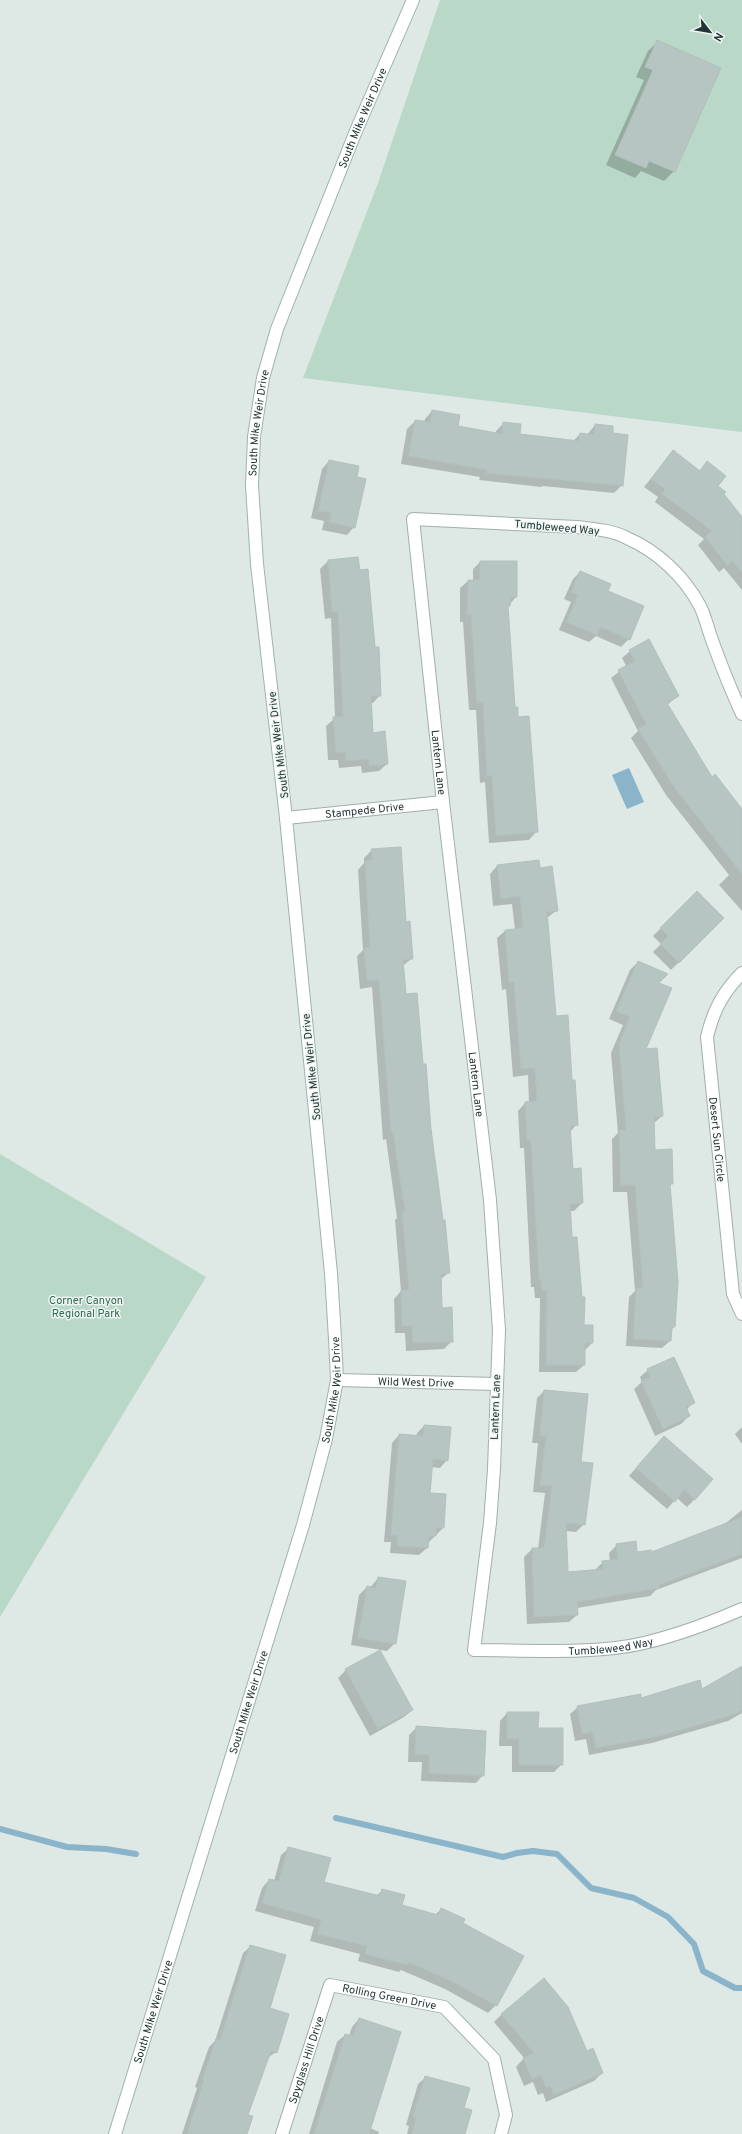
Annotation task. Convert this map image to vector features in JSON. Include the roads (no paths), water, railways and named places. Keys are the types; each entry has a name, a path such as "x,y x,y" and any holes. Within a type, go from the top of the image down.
{"street":[{"name":"South Mike Weir Drive","path":"115,2134 303,1525 326,1439 337,1380 331,1273 286,818 257,564 252,485 254,437 263,378 277,329 299,269 413,0"},
{"name":"Tumbleweed Way","path":"413,519 576,527 602,530 626,537 647,548 667,562 685,583 700,606 731,690 742,714"},
{"name":"Lantern Lane","path":"413,519 443,802 490,1200 499,1330 494,1469 490,1523 474,1650"},
{"name":"Stampede Drive","path":"286,818 443,802"},
{"name":"Desert Sun Circle","path":"742,973 720,999 712,1017 707,1037 733,1294 742,1314"},
{"name":"Wild West Drive","path":"337,1380 496,1384"},
{"name":"Tumbleweed Way","path":"474,1650 562,1650 643,1644 701,1627 742,1609"},
{"name":"Spyglass Hill Drive","path":"282,2134 330,1984"},
{"name":"Rolling Green Drive","path":"330,1984 444,2007 494,2059 506,2115 501,2134"}],"water":[{"path":"629,768 644,802 627,809 612,775"}],"waterway":[{"path":"336,1818 503,1857 533,1851 557,1854 591,1888 634,1898 668,1917 694,1944 703,1971 735,1988 742,1988"},
{"path":"0,1829 67,1847 106,1849 136,1854"}],"park label":[{"name":"Corner Canyon Regional Park","path":"86,1306"}]}
